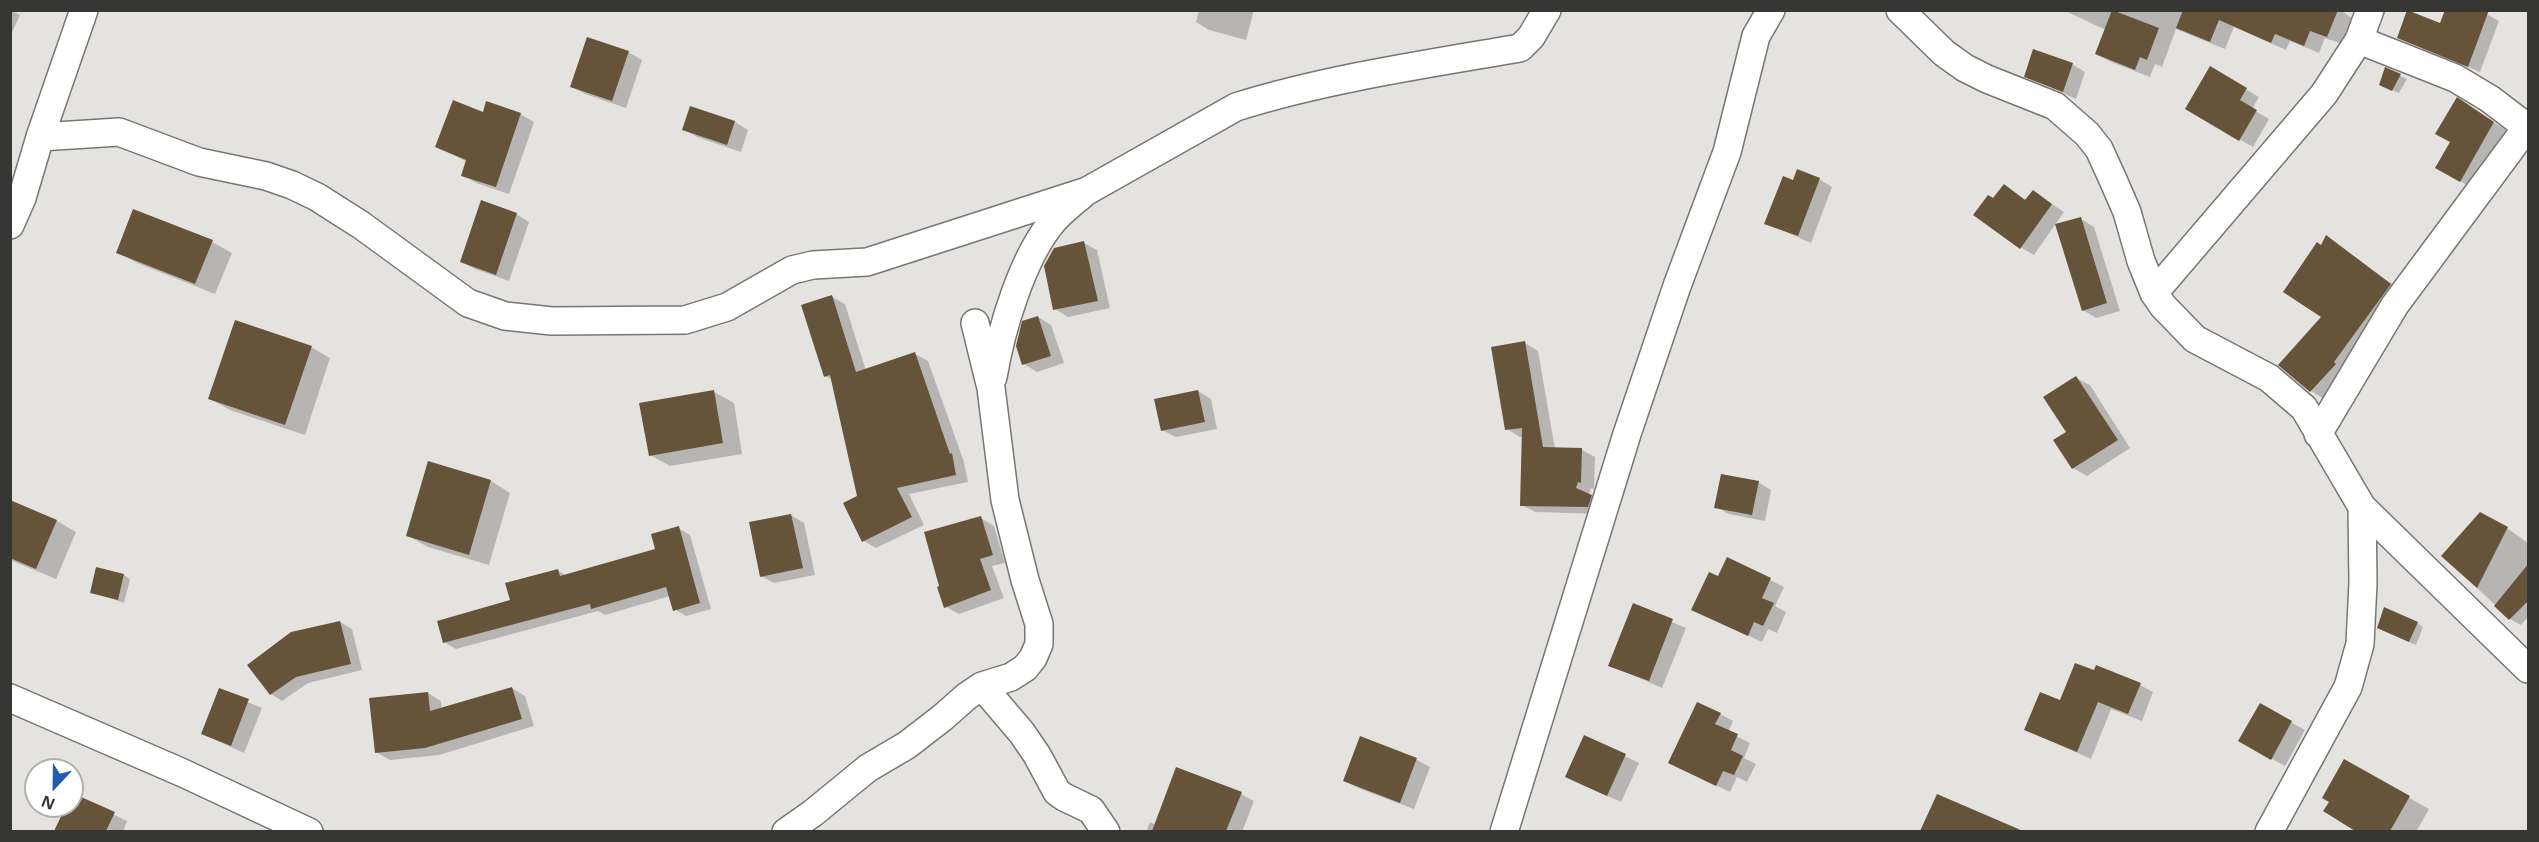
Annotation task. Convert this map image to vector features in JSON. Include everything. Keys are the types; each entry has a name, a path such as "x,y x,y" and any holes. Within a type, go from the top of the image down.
{"street":[{"path":"10,225 22,198 40,137 84,10"},
{"path":"40,137 119,132 199,162 292,184 370,231 468,303 505,316 552,321 685,320 728,307 792,270 813,265 867,262 1087,191 1236,107 1348,80 1520,48 1532,37 1546,10"},
{"path":"1504,831 1627,434 1677,286 1727,152 1756,36 1771,10"},
{"path":"1900,10 1937,47 1965,68 2055,106 2087,134 2099,149 2127,213 2141,261 2154,294 2163,306 2195,339 2269,378 2304,408 2362,507 2529,669"},
{"path":"2154,294 2324,94 2359,40 2370,10"},
{"path":"2318,434 2395,305 2528,128 2464,82 2359,40"},
{"path":"991,388 1000,335 1028,265 1054,221 1087,191"},
{"path":"786,831 813,813 868,768 907,745 967,696 982,686 1011,677 1025,668 1033,658 1040,633 1005,500 991,388 975,323"},
{"path":"2269,831 2336,713 2348,687 2361,644 2362,507"},
{"path":"982,686 1022,733 1057,792 1091,810 1106,831"},
{"path":"10,698 309,831"}],"building":[{"path":"2112,10 2159,28 2147,60 2140,57 2135,70 2095,54"},
{"path":"2183,10 2338,10 2327,37 2310,31 2304,46 2275,34 2271,43 2219,20 2210,42 2176,28"},
{"path":"2407,10 2440,23 2445,10 2489,10 2468,67 2397,38"},
{"path":"587,37 629,51 612,101 570,87"},
{"path":"2033,49 2073,63 2063,92 2024,77"},
{"path":"2210,66 2247,88 2240,100 2257,110 2239,141 2185,109"},
{"path":"2385,67 2401,74 2392,91 2379,85"},
{"path":"2457,97 2494,122 2460,182 2435,168 2450,142 2435,134"},
{"path":"453,100 483,112 486,101 521,113 496,187 461,176 466,160 435,147"},
{"path":"690,106 735,121 727,145 682,130"},
{"path":"1797,169 1820,178 1798,236 1764,224 1783,176 1793,180"},
{"path":"2004,184 2025,200 2033,190 2052,204 2020,249 1973,215 1988,195 1993,198"},
{"path":"481,200 517,213 496,275 460,262"},
{"path":"133,209 213,240 195,284 116,253"},
{"path":"2081,217 2107,303 2082,311 2055,224"},
{"path":"2326,235 2391,284 2334,362 2336,364 2310,392 2278,365 2321,317 2283,292 2317,242 2321,245"},
{"path":"1084,241 1098,301 1053,310 1044,266 1054,248"},
{"path":"832,295 856,372 915,352 950,454 952,453 956,475 897,488 912,517 862,542 843,503 857,496 830,375 824,377 801,305"},
{"path":"1038,316 1051,356 1022,365 1016,346 1022,321"},
{"path":"235,320 312,346 285,425 208,399"},
{"path":"1525,341 1543,447 1582,448 1581,483 1578,482 1576,488 1592,495 1588,507 1520,506 1522,428 1505,430 1491,347"},
{"path":"2076,376 2118,440 2072,469 2053,440 2066,432 2043,397"},
{"path":"714,390 723,443 649,456 639,403"},
{"path":"1198,390 1205,422 1161,431 1154,399"},
{"path":"428,461 491,480 469,555 406,536"},
{"path":"1721,474 1759,481 1752,515 1714,508"},
{"path":"10,500 57,520 36,569 10,558"},
{"path":"2480,512 2508,527 2477,588 2441,556"},
{"path":"791,514 803,568 760,577 749,522"},
{"path":"981,516 993,555 980,559 991,590 944,608 924,532"},
{"path":"679,526 700,603 673,611 666,587 591,609 590,604 443,643 437,621 510,600 505,583 558,569 560,576 655,549 651,534"},
{"path":"1727,557 1771,578 1762,598 1774,603 1763,626 1754,622 1748,636 1691,610 1709,572 1718,576"},
{"path":"2529,563 2529,600 2509,620 2494,606"},
{"path":"96,567 124,574 118,600 90,593"},
{"path":"1633,603 1673,619 1649,681 1608,666"},
{"path":"2384,607 2418,622 2409,642 2377,628"},
{"path":"340,621 351,664 296,677 270,695 247,665 291,632"},
{"path":"2075,663 2094,670 2096,665 2141,683 2128,714 2098,702 2077,752 2024,730 2040,692 2060,700"},
{"path":"512,687 522,719 425,748 375,753 369,698 428,692 430,711"},
{"path":"219,688 249,699 231,746 201,734"},
{"path":"1697,702 1721,713 1715,724 1738,734 1731,750 1743,756 1734,775 1723,771 1716,786 1668,763"},
{"path":"2260,703 2292,721 2271,760 2238,741"},
{"path":"1584,735 1626,754 1607,796 1565,777"},
{"path":"1360,736 1417,758 1400,803 1343,781"},
{"path":"2344,759 2410,796 2390,831 2355,831 2323,811 2329,802 2322,798"},
{"path":"1176,767 1242,792 1226,831 1152,831"},
{"path":"1937,794 2023,831 1920,831"},
{"path":"84,798 115,812 106,831 54,831 60,818 84,818"}]}
